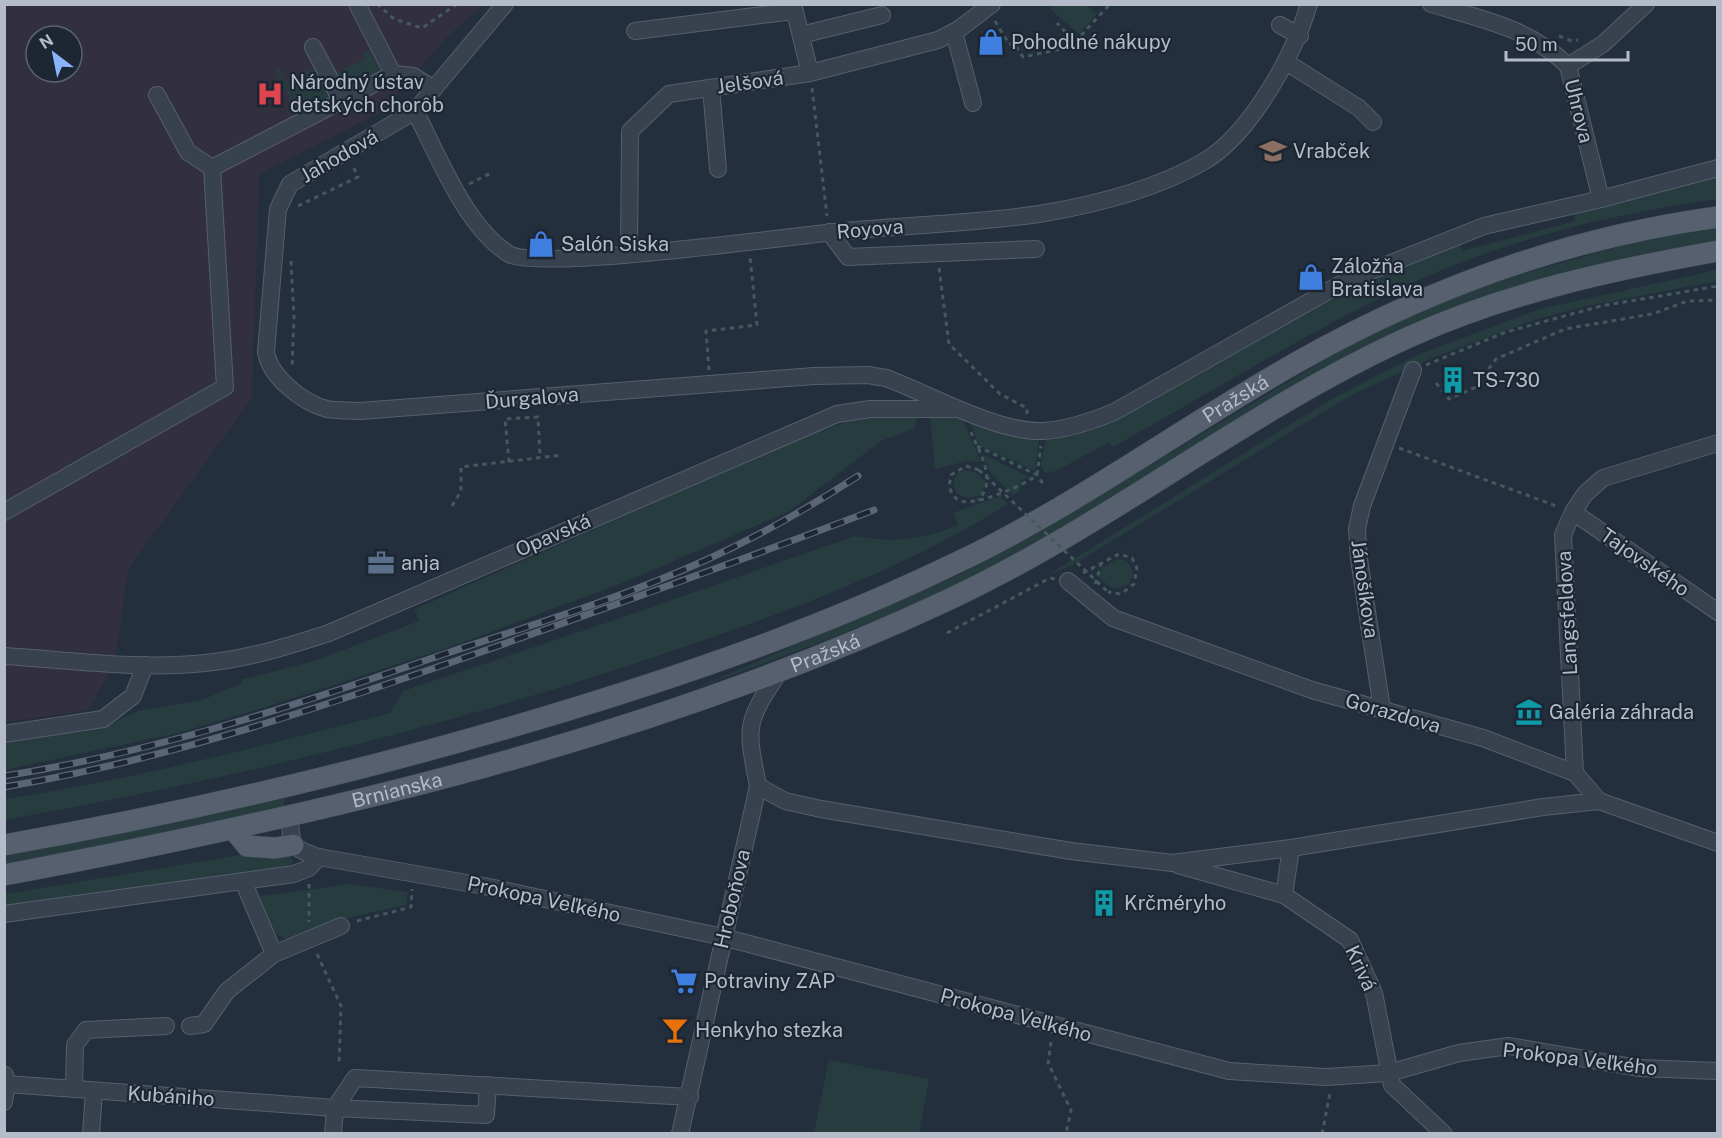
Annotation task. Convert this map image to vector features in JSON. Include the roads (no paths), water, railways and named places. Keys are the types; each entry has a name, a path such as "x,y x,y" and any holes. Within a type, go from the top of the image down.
{"main road":[{"name":"Pražská","path":"777,640 876,600 1010,536 1087,492 1298,362 1399,310 1456,286 1548,254 1635,232 1718,217"},
{"name":"Pražská","path":"780,671 952,598 1013,567 1133,498 1318,384 1408,338 1464,315 1554,286 1718,250"},
{"name":"Brnianska","path":"4,845 178,812 422,753 579,707 777,640"},
{"name":"Brnianska","path":"4,875 234,830 433,780 589,735 780,671"},
{"path":"290,817 305,783"},
{"path":"234,830 247,846 275,848 293,845"}],"street":[{"path":"357,4 393,74"},
{"name":"Jahodová","path":"284,210 290,184 416,111 505,4"},
{"name":"Royova","path":"416,111 456,190 480,230 510,255 536,260 629,254 829,232 1040,214 1132,193 1204,162 1229,142 1263,99 1300,36 1310,4"},
{"name":"Uhrova","path":"1431,4 1510,28 1552,51 1568,66 1601,199"},
{"path":"1568,66 1603,44 1646,4"},
{"path":"635,31 794,8 810,74"},
{"name":"Jelšová","path":"629,254 630,131 669,94 810,74 938,40 993,12"},
{"path":"801,35 882,15"},
{"path":"1280,25 1300,36"},
{"path":"954,32 973,103"},
{"path":"313,46 342,102"},
{"path":"1286,63 1359,108 1373,122"},
{"path":"212,168 393,74 413,76 434,89"},
{"path":"711,88 718,169"},
{"path":"158,96 188,152 212,168"},
{"path":"4,512 225,387 212,168"},
{"path":"961,409 1008,426 1042,431 1097,419 1131,403 1346,281 1484,226 1601,199 1718,168"},
{"name":"Ďurgalova","path":"284,210 267,356 275,371 290,388 310,402 327,409 389,409 852,375 886,378 961,409"},
{"path":"829,232 848,257 1036,249"},
{"name":"Jánošíkova","path":"1382,709 1360,568 1357,529 1362,506 1413,370"},
{"name":"Opavská","path":"4,656 145,665 185,665 228,660 329,633 837,414 870,409 961,409"},
{"name":"Langsfeldova","path":"1575,773 1563,535 1573,512 1585,494 1603,478 1718,443"},
{"name":"Tajovského","path":"1573,512 1718,612"},
{"name":"Gorazdova","path":"1068,581 1113,618 1312,690 1483,738 1575,773 1599,801 1718,843"},
{"path":"4,734 103,719 133,696 145,665"},
{"name":"Hroboňova","path":"680,1134 758,786 751,751 751,723 754,710 780,671"},
{"path":"758,786 785,801 1071,851 1172,863 1284,895 1291,848"},
{"path":"1172,863 1291,848 1543,807 1599,801"},
{"path":"290,817 293,845"},
{"name":"Prokopa Veľkého","path":"293,845 297,850 319,857 484,886 723,937 1229,1071 1326,1077 1389,1073 1459,1053 1509,1046 1639,1068 1718,1071"},
{"path":"4,914 294,874 309,868 319,857"},
{"path":"243,881 274,954"},
{"name":"Krivá","path":"1284,895 1350,940 1374,993 1389,1073"},
{"path":"190,1026 204,1024 227,991 274,954 340,926"},
{"path":"74,1089 75,1045 86,1030 166,1026"},
{"path":"1389,1073 1392,1085 1444,1134"},
{"path":"333,1134 335,1108 355,1078 690,1097"},
{"path":"4,1102 6,1079"},
{"name":"Kubániho","path":"6,1079 94,1091 335,1108 486,1115 488,1085"},
{"path":"92,1134 94,1091"}],"railway":[{"path":"4,776 117,754 227,725 336,691 642,587 726,551 784,521 858,476"},
{"path":"4,787 119,764 288,716 560,624 874,510"}],"place":[{"name":"Pohodlné nákupy","path":"991,42"},
{"name":"Národný ústav detských chorôb","path":"270,94"},
{"name":"Vrabček","path":"1273,151"},
{"name":"Salón Siska","path":"541,244"},
{"name":"Záložňa Bratislava","path":"1311,277"},
{"name":"TS-730","path":"1453,380"},
{"name":"anja","path":"381,563"},
{"name":"Galéria záhrada","path":"1529,712"},
{"name":"Krčméryho","path":"1104,903"},
{"name":"Potraviny ZAP","path":"684,981"},
{"name":"Henkyho stezka","path":"675,1030"}]}
